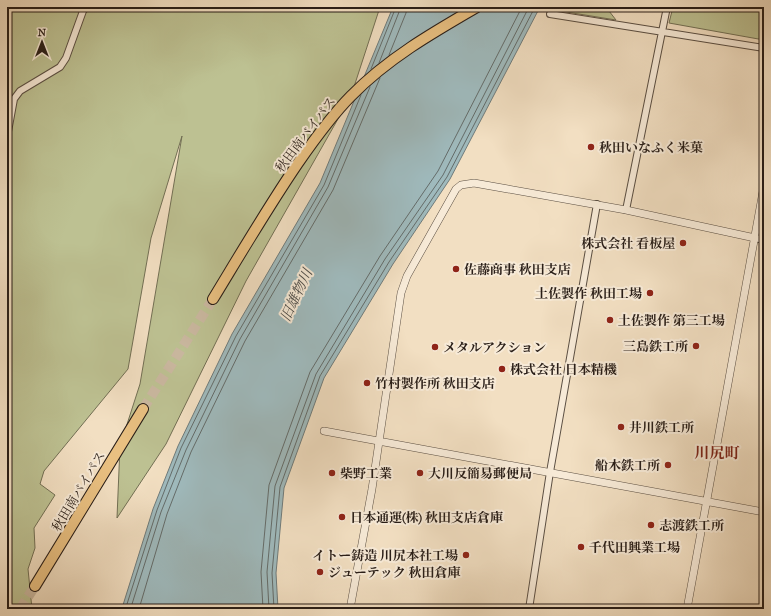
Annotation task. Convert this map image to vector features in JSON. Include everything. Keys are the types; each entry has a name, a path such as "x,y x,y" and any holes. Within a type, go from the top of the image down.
{"highway":[{"name":"秋田南バイパス","path":"213,299 276,196 319,133 351,96 393,60 430,34 476,7"},
{"name":"秋田南バイパス","path":"35,586 143,409"}],"street":[{"path":"7,137 14,99 20,91 60,67 66,58 82,11 86,7"},
{"path":"626,210 667,7"},
{"path":"550,14 764,48"},
{"path":"350,609 380,443 404,285 456,189 461,184 474,183 597,204 764,240"},
{"path":"687,609 764,186"},
{"path":"529,609 550,472 597,204"},
{"path":"324,431 380,443 550,472 764,512"}],"green space":[{"path":"7,7 380,7 351,96 246,281 166,444 117,518 120,446 140,384 182,136 151,238 128,369 44,471 40,484 55,495 34,528 35,548 28,569 32,609 7,609"},
{"path":"556,7 619,7 609,11 616,20 554,10"},
{"path":"673,7 764,7 764,40 669,23"}],"water":[{"name":"旧雄物川","path":"393,7 540,7 450,179 393,264 324,378 284,488 276,573 278,609 124,609 123,605 153,509 178,446 232,334 320,183"}],"tunnel":[{"path":"143,409 213,299"},
{"path":"20,609 35,586"}],"place":[{"name":"秋田いなふく米菓","path":"591,147"},
{"name":"株式会社 看板屋","path":"683,243"},
{"name":"佐藤商事 秋田支店","path":"456,269"},
{"name":"土佐製作 秋田工場","path":"650,293"},
{"name":"土佐製作 第三工場","path":"610,320"},
{"name":"三島鉄工所","path":"696,346"},
{"name":"メタルアクション","path":"435,347"},
{"name":"株式会社 日本精機","path":"502,369"},
{"name":"竹村製作所 秋田支店","path":"367,383"},
{"name":"井川鉄工所","path":"621,427"},
{"name":"船木鉄工所","path":"668,465"},
{"name":"柴野工業","path":"332,473"},
{"name":"大川反簡易郵便局","path":"420,473"},
{"name":"日本通運(株) 秋田支店倉庫","path":"342,517"},
{"name":"志渡鉄工所","path":"651,525"},
{"name":"千代田興業工場","path":"581,547"},
{"name":"イトー鋳造 川尻本社工場","path":"466,555"},
{"name":"ジューテック 秋田倉庫","path":"320,572"}],"district":[{"name":"川尻町","path":"717,453"}]}
